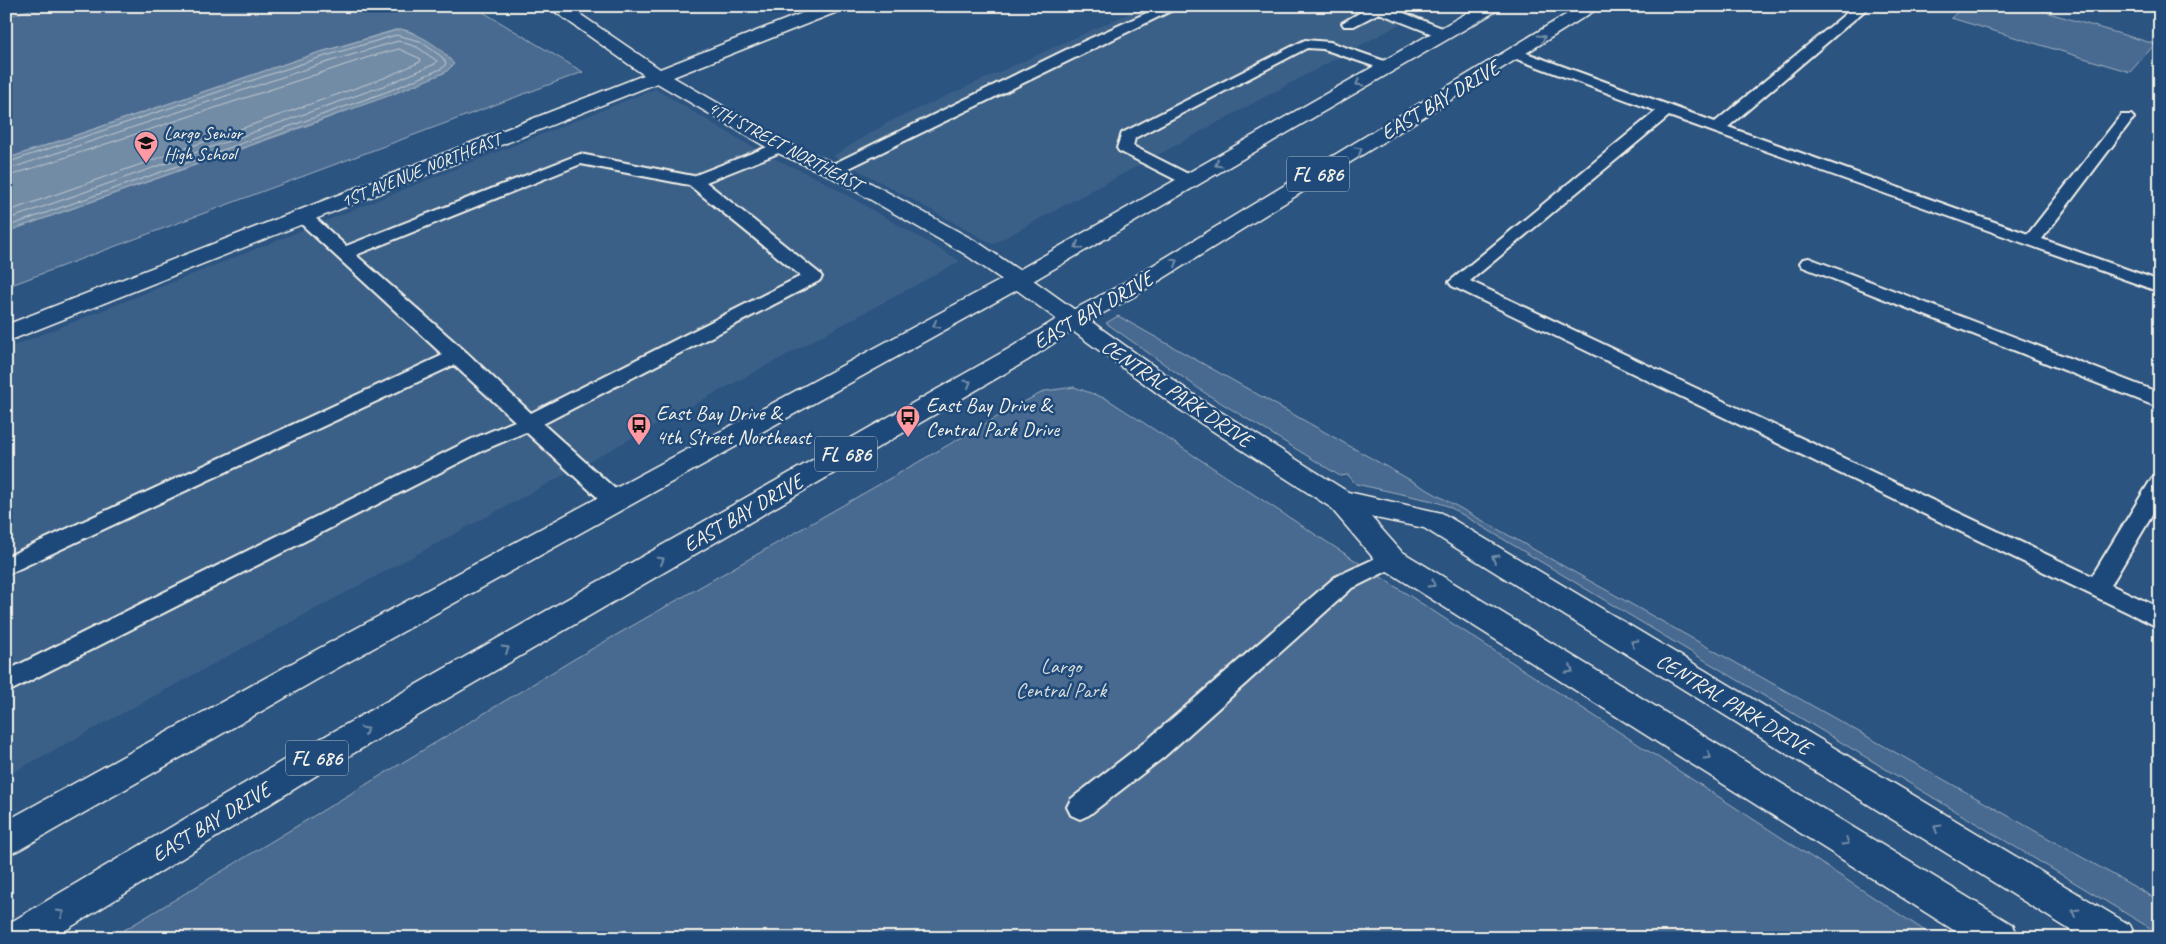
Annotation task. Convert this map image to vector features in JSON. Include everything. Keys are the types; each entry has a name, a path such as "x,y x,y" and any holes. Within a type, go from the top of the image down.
{"main road":[{"name":"4TH STREET NORTHEAST","path":"556,6 658,76 780,147 834,170 971,248 1018,280"},
{"name":"1ST AVENUE NORTHEAST","path":"6,334 836,6"},
{"name":"FL 686","path":"6,839 305,671 1018,280 1492,6"},
{"name":"EAST BAY DRIVE","path":"19,938 327,752 1002,364 1072,320 1125,292 1593,6"},
{"name":"CENTRAL PARK DRIVE","path":"1018,280 1188,403 1340,500 1391,559 2000,938"},
{"name":"CENTRAL PARK DRIVE","path":"1340,500 1432,520 2117,938"}],"lane":[{"path":"834,170 1085,46 1174,6"},
{"path":"1717,128 1863,6"},
{"path":"1349,23 1378,8 1445,34"},
{"path":"1190,181 1125,148 1128,136 1305,44 1325,44 1388,67"},
{"path":"1516,54 2160,287"},
{"path":"1667,110 1458,282 2160,619"},
{"path":"2031,240 2126,118"},
{"path":"694,181 780,147"},
{"path":"6,683 479,444 530,422 813,277 694,181 580,159 344,253"},
{"path":"304,217 458,355 615,501"},
{"path":"1810,263 2160,401"},
{"path":"6,567 458,355"},
{"path":"2097,588 2160,483"},
{"path":"1080,807 1155,749 1343,583 1391,559"}],"shaded area":[{"path":"1145,6 1433,6 993,244 833,156 887,123"},
{"path":"655,89 764,154 819,179 960,261 6,776 6,349"}],"green space":[{"name":"Largo Senior High School","path":"42,6 473,6 583,72 6,287 6,232 320,121 446,72 431,50 419,37 412,32 395,30 317,53 6,159 6,17"},
{"path":"1964,6 2025,6 2155,44 2130,72 1951,18"},
{"path":"1118,316 2160,901 2160,934 1448,506 1356,484 1348,475 1340,476 1205,393 1106,323"},
{"name":"Largo Central Park","path":"1074,387 1107,399 1936,938 111,938 576,658 1018,405 1045,391"}],"water":[{"path":"401,29 430,42 454,64 446,72 391,95 6,232 6,159 317,53"}],"place":[{"name":"Largo Senior High School","path":"146,164"},
{"name":"East Bay Drive & Central Park Drive","path":"908,438"},
{"name":"East Bay Drive & 4th Street Northeast","path":"639,446"}]}
